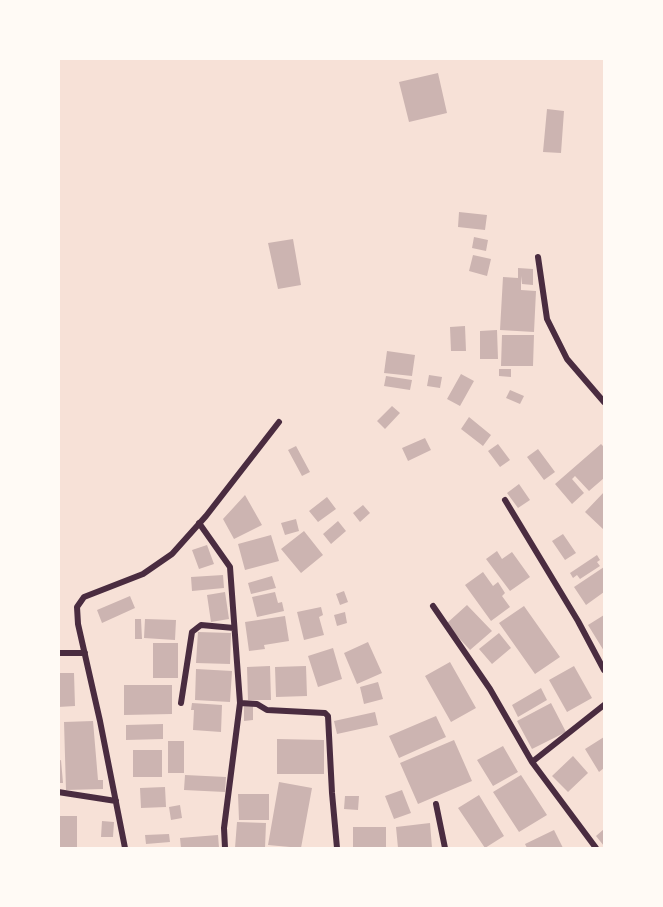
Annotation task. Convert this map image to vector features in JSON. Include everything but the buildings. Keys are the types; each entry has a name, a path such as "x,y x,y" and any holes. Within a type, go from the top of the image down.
{"street":[{"path":"538,256 547,319 567,359 604,402"},
{"path":"125,849 78,624 78,607 84,597 143,574 172,554 279,422"},
{"path":"505,500 578,621 604,670"},
{"path":"199,523 230,567 240,703 224,828 225,849"},
{"path":"433,606 490,689 532,762 596,849"},
{"path":"182,702 192,632 201,625 234,628"},
{"path":"58,653 85,653"},
{"path":"240,703 257,704 267,710 325,713 328,716 337,849"},
{"path":"532,762 604,705"},
{"path":"58,792 116,801"},
{"path":"436,804 445,849"}]}
